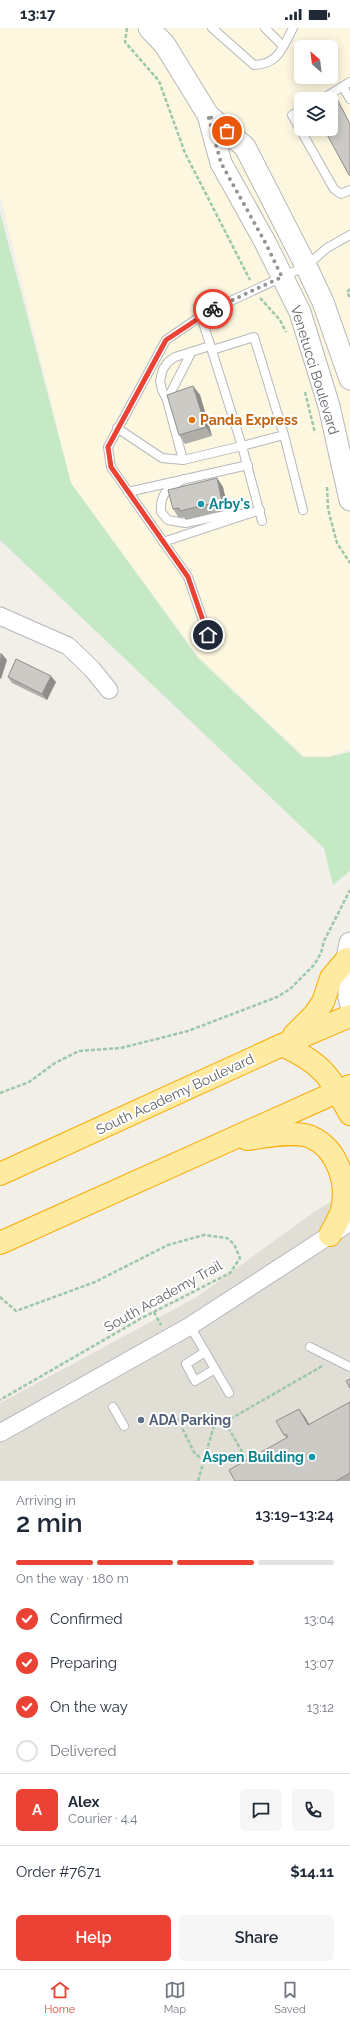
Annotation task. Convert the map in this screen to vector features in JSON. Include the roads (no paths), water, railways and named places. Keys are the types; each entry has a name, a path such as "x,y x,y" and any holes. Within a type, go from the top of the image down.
{"highway":[{"path":"349,951 331,978 323,1002 315,1014 282,1045 314,1061 344,1089 350,1114"},
{"name":"South Academy Boulevard","path":"0,1174 282,1045 350,1016"},
{"path":"6,1240 344,1089"},
{"path":"226,1141 291,1134 310,1136 325,1146 335,1159 338,1166 344,1191 342,1211 330,1235"}],"street":[{"name":"Venetucci Boulevard","path":"149,28 165,45 208,115 221,163 265,242 300,312 329,406 350,500"},
{"name":"Venetucci Boulevard","path":"208,115 245,147 306,266 322,302 350,380"},
{"path":"329,406 350,435"},
{"path":"0,616 68,646 92,669 109,690"},
{"path":"349,951 347,997 350,1010"},
{"path":"0,1433 190,1326 350,1222"}],"lane":[{"path":"212,28 254,65 266,65 278,56 293,28"},
{"path":"265,28 283,46"},
{"path":"334,92 347,85 350,100"},
{"path":"304,136 334,189 341,194 350,190"},
{"path":"208,635 188,577 111,467 108,447 166,340 200,316 306,266 327,248 350,235"},
{"path":"200,316 248,465 262,522"},
{"path":"183,460 167,400 162,390 160,381 163,369 168,362 175,357 254,337 284,435 303,510"},
{"path":"167,400 191,353"},
{"path":"117,428 162,458 183,460 284,435"},
{"path":"128,492 248,465"},
{"path":"184,479 166,490 160,501 161,512 168,520 185,522 229,514 247,514"},
{"path":"163,542 260,510"},
{"path":"190,1326 229,1393"},
{"path":"310,1347 333,1360 350,1367"},
{"path":"205,1352 186,1364 195,1381 215,1369"},
{"path":"113,1407 124,1426"}],"place":[{"name":"Panda Express","path":"192,420"},
{"name":"Arby's","path":"201,504"},
{"name":"ADA Parking","path":"141,1420"},
{"name":"Aspen Building","path":"312,1457"}]}
